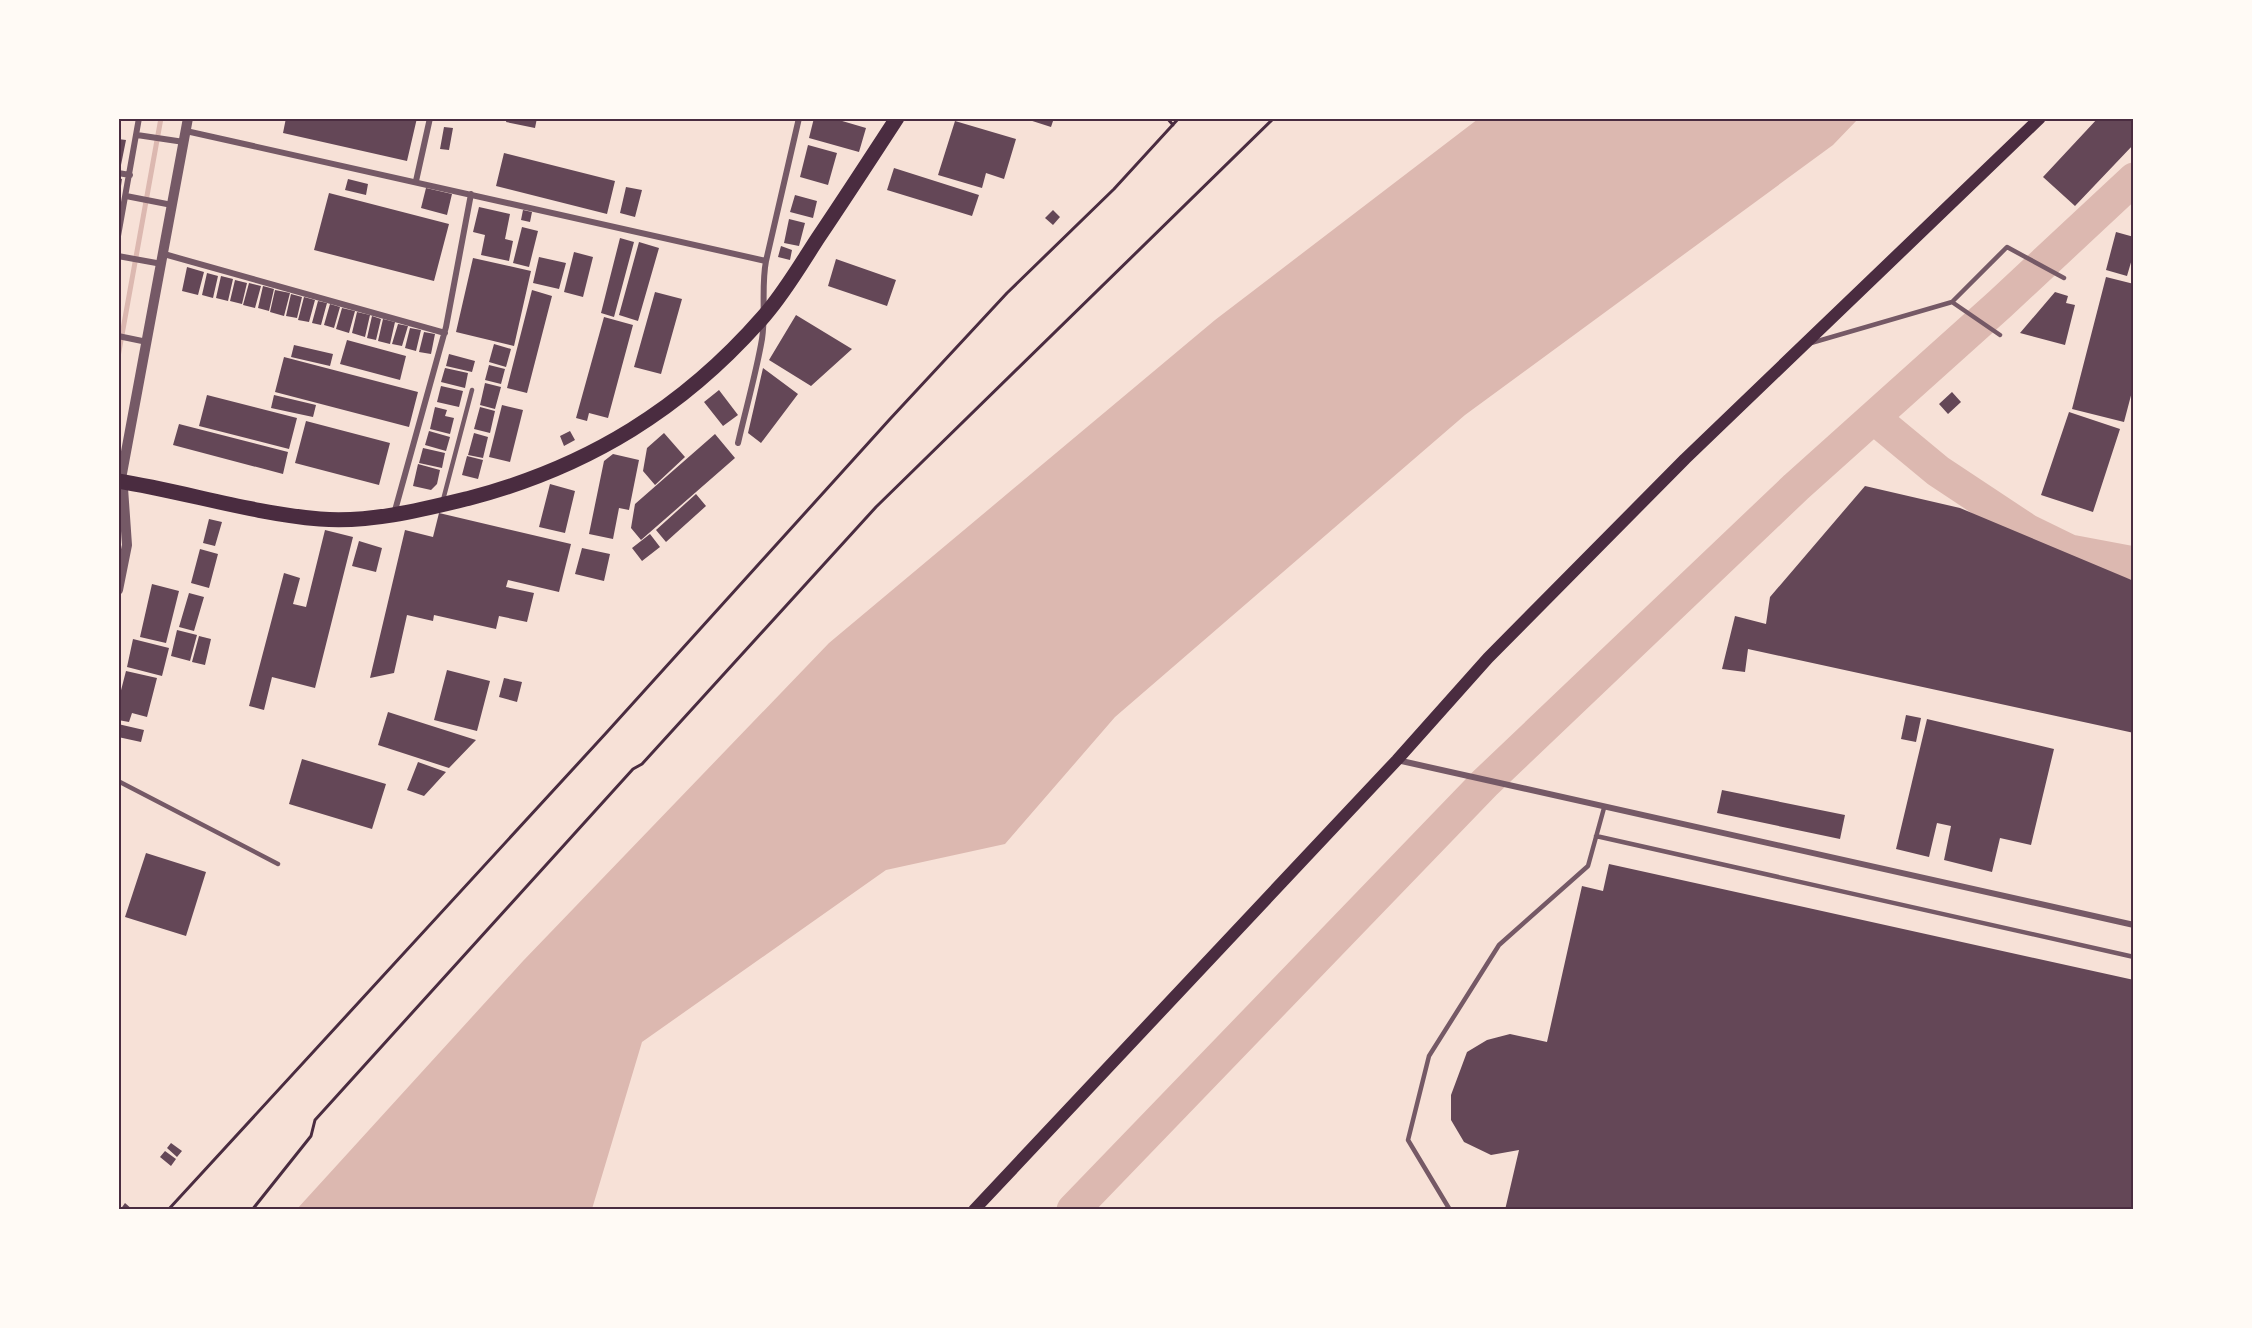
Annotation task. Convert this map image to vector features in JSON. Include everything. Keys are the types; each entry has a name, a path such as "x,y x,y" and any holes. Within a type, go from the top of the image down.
{"main road":[{"path":"120,486 311,518 375,518 442,505 501,490 567,465 641,426 700,383 764,316 897,118"},
{"path":"974,1209 1396,760 1488,658 1685,459 2040,118"}],"street":[{"path":"118,236 140,118"},
{"path":"118,590 127,545 120,486 188,118"},
{"path":"416,180 429,118"},
{"path":"738,443 762,339 764,316 762,283 766,261 799,118"},
{"path":"136,135 166,139 185,136 416,180 766,261"},
{"path":"118,173 129,175"},
{"path":"394,514 445,333 471,194"},
{"path":"126,196 172,205"},
{"path":"118,256 144,261 163,259 445,333"},
{"path":"118,336 148,342"},
{"path":"1396,760 2133,925"}],"lane":[{"path":"1806,345 1952,302 2007,247 2064,278"},
{"path":"1952,302 2000,335"},
{"path":"442,505 472,390"},
{"path":"118,781 278,864"},
{"path":"1450,1209 1408,1140 1429,1056 1499,945 1588,866 1604,808"},
{"path":"1596,836 2133,957"}],"path":[{"path":"1167,118 1173,124"},
{"path":"168,1209 607,732 890,419 1007,293 1114,189 1179,118"},
{"path":"252,1209 311,1136 315,1120 633,769 642,764 876,507 1274,118"}],"shaded area":[{"path":"1478,119 1858,119 1833,145 1465,415 1115,717 1005,844 886,870 642,1042 592,1209 297,1209 523,961 829,643 1215,320"}],"building":[{"path":"286,118 417,118 407,161 283,133"},
{"path":"507,118 537,118 535,128 506,122"},
{"path":"814,118 832,118 866,128 859,152 809,138"},
{"path":"1023,118 1054,118 1051,127"},
{"path":"2098,118 2134,118 2134,144 2075,206 2043,177"},
{"path":"955,121 1016,139 1004,179 986,173 982,188 938,175"},
{"path":"444,127 453,128 449,150 440,149"},
{"path":"118,139 126,140 121,165 118,165"},
{"path":"808,145 837,153 828,185 800,177"},
{"path":"504,153 615,181 607,214 496,186"},
{"path":"894,168 979,195 972,216 887,190"},
{"path":"118,178 122,179 120,193 118,193"},
{"path":"348,179 368,184 366,195 345,190"},
{"path":"626,187 642,190 635,217 620,213"},
{"path":"426,188 452,194 447,215 421,208"},
{"path":"329,193 449,224 434,281 314,250"},
{"path":"795,195 817,201 813,218 790,212"},
{"path":"479,207 510,214 505,239 513,241 509,261 481,255 485,235 473,232"},
{"path":"523,210 532,212 530,222 521,220"},
{"path":"1053,210 1060,217 1053,225 1045,218"},
{"path":"789,219 805,223 799,246 784,243"},
{"path":"522,227 538,231 529,267 513,263"},
{"path":"2116,232 2134,237 2134,252 2127,276 2106,270"},
{"path":"620,238 634,242 614,317 601,313"},
{"path":"639,242 659,248 638,321 619,315"},
{"path":"781,246 792,250 790,260 778,257"},
{"path":"574,252 593,257 583,297 564,292"},
{"path":"539,257 566,263 559,289 533,283"},
{"path":"473,258 531,271 514,346 456,332"},
{"path":"836,259 896,280 887,306 828,286"},
{"path":"187,267 204,272 198,295 182,291"},
{"path":"207,273 218,276 213,298 202,295"},
{"path":"221,276 233,279 228,301 216,298"},
{"path":"2106,277 2134,284 2134,384 2124,422 2072,409"},
{"path":"235,280 247,283 242,304 230,301"},
{"path":"249,283 261,286 255,308 243,305"},
{"path":"263,286 274,289 269,311 258,308"},
{"path":"275,290 290,293 284,316 270,312"},
{"path":"532,290 552,296 527,393 507,388"},
{"path":"655,292 682,299 661,374 634,367"},
{"path":"2055,292 2068,296 2066,303 2075,305 2065,345 2020,333"},
{"path":"291,294 302,297 297,318 286,316"},
{"path":"304,297 315,300 309,322 298,320"},
{"path":"318,301 327,303 321,325 312,323"},
{"path":"330,304 340,307 334,328 324,325"},
{"path":"342,308 355,311 349,333 336,329"},
{"path":"357,312 370,315 365,337 352,333"},
{"path":"796,315 852,349 811,386 769,360"},
{"path":"372,316 381,319 376,340 367,338"},
{"path":"604,317 633,325 608,418 589,413 587,421 576,418"},
{"path":"383,319 395,322 390,344 378,341"},
{"path":"398,324 408,326 402,346 392,344"},
{"path":"410,328 421,330 416,351 405,348"},
{"path":"424,332 435,334 431,354 419,352"},
{"path":"347,340 406,356 400,380 340,364"},
{"path":"494,344 511,349 506,367 489,362"},
{"path":"294,345 333,354 330,366 291,357"},
{"path":"449,354 475,361 472,372 446,366"},
{"path":"284,357 418,392 409,427 275,392"},
{"path":"489,365 505,369 501,384 485,380"},
{"path":"445,368 468,373 465,388 441,382"},
{"path":"763,368 798,394 761,443 748,433"},
{"path":"485,383 501,387 495,409 480,405"},
{"path":"441,386 463,391 459,407 437,402"},
{"path":"719,390 738,415 723,426 704,402"},
{"path":"1952,392 1961,402 1948,414 1939,404"},
{"path":"207,395 297,418 289,449 199,426"},
{"path":"274,395 316,405 313,417 271,408"},
{"path":"502,405 523,410 510,462 489,457"},
{"path":"435,407 447,410 445,416 454,418 450,434 430,429"},
{"path":"480,407 495,411 490,433 474,429"},
{"path":"2069,412 2120,429 2093,512 2041,495"},
{"path":"306,421 390,443 379,485 295,463"},
{"path":"179,424 288,452 283,474 173,445"},
{"path":"429,431 450,437 446,451 425,445"},
{"path":"570,431 575,440 564,446 560,436"},
{"path":"474,433 488,437 483,458 468,455"},
{"path":"664,433 685,457 655,485 643,471 647,448"},
{"path":"715,434 735,458 641,540 631,528 635,504"},
{"path":"423,448 445,453 442,468 419,463"},
{"path":"613,454 639,460 629,510 619,508 613,539 589,534 604,461"},
{"path":"467,456 483,460 478,479 462,475"},
{"path":"418,464 440,470 437,484 431,490 413,486"},
{"path":"550,484 575,491 565,533 539,527"},
{"path":"1865,486 1960,508 2134,581 2134,733 1748,649 1745,672 1722,669 1735,616 1766,624 1770,597"},
{"path":"696,494 706,506 666,542 656,530"},
{"path":"439,513 571,544 559,592 508,580 506,587 534,593 527,622 499,616 496,629 434,615 433,621 407,615 394,673 370,678 405,530 433,537"},
{"path":"209,519 222,522 215,546 203,543"},
{"path":"325,530 353,537 315,688 272,677 264,710 249,706 284,573 300,578 293,604 306,607"},
{"path":"650,534 660,547 642,561 632,548"},
{"path":"359,541 382,548 376,572 352,566"},
{"path":"582,548 610,554 604,581 575,574"},
{"path":"200,549 218,554 209,588 191,583"},
{"path":"152,584 179,591 166,643 140,637"},
{"path":"189,593 204,597 194,631 179,627"},
{"path":"177,630 197,635 190,661 171,656"},
{"path":"199,636 211,639 205,665 192,662"},
{"path":"133,639 169,648 162,676 127,667"},
{"path":"447,670 490,681 477,731 434,720"},
{"path":"126,671 157,678 147,717 132,713 129,722 118,720 118,702"},
{"path":"504,678 522,682 517,702 499,697"},
{"path":"388,712 476,740 449,768 378,745"},
{"path":"1906,715 1921,718 1916,742 1901,739"},
{"path":"1927,719 2054,749 2031,845 2000,838 1992,872 1944,860 1951,826 1937,823 1929,857 1896,849"},
{"path":"118,724 144,730 141,742 118,737"},
{"path":"302,759 386,784 372,829 289,804"},
{"path":"418,762 446,772 424,796 407,790"},
{"path":"1722,790 1845,815 1840,839 1717,813"},
{"path":"146,853 206,872 186,936 125,917"},
{"path":"1609,864 2134,980 2134,1210 1505,1210 1519,1150 1491,1155 1464,1142 1451,1120 1451,1095 1467,1052 1487,1040 1510,1034 1547,1042 1582,886 1603,891"},
{"path":"171,1143 182,1151 177,1157 167,1148"},
{"path":"165,1151 176,1159 171,1166 160,1157"},
{"path":"125,1203 133,1210 120,1210"}],"waterway":[{"path":"118,357 161,118"},
{"path":"1073,1210 1485,783 1796,487 2000,304 2134,179"},
{"path":"1874,418 1938,471 2027,530 2070,551 2134,563"}]}
